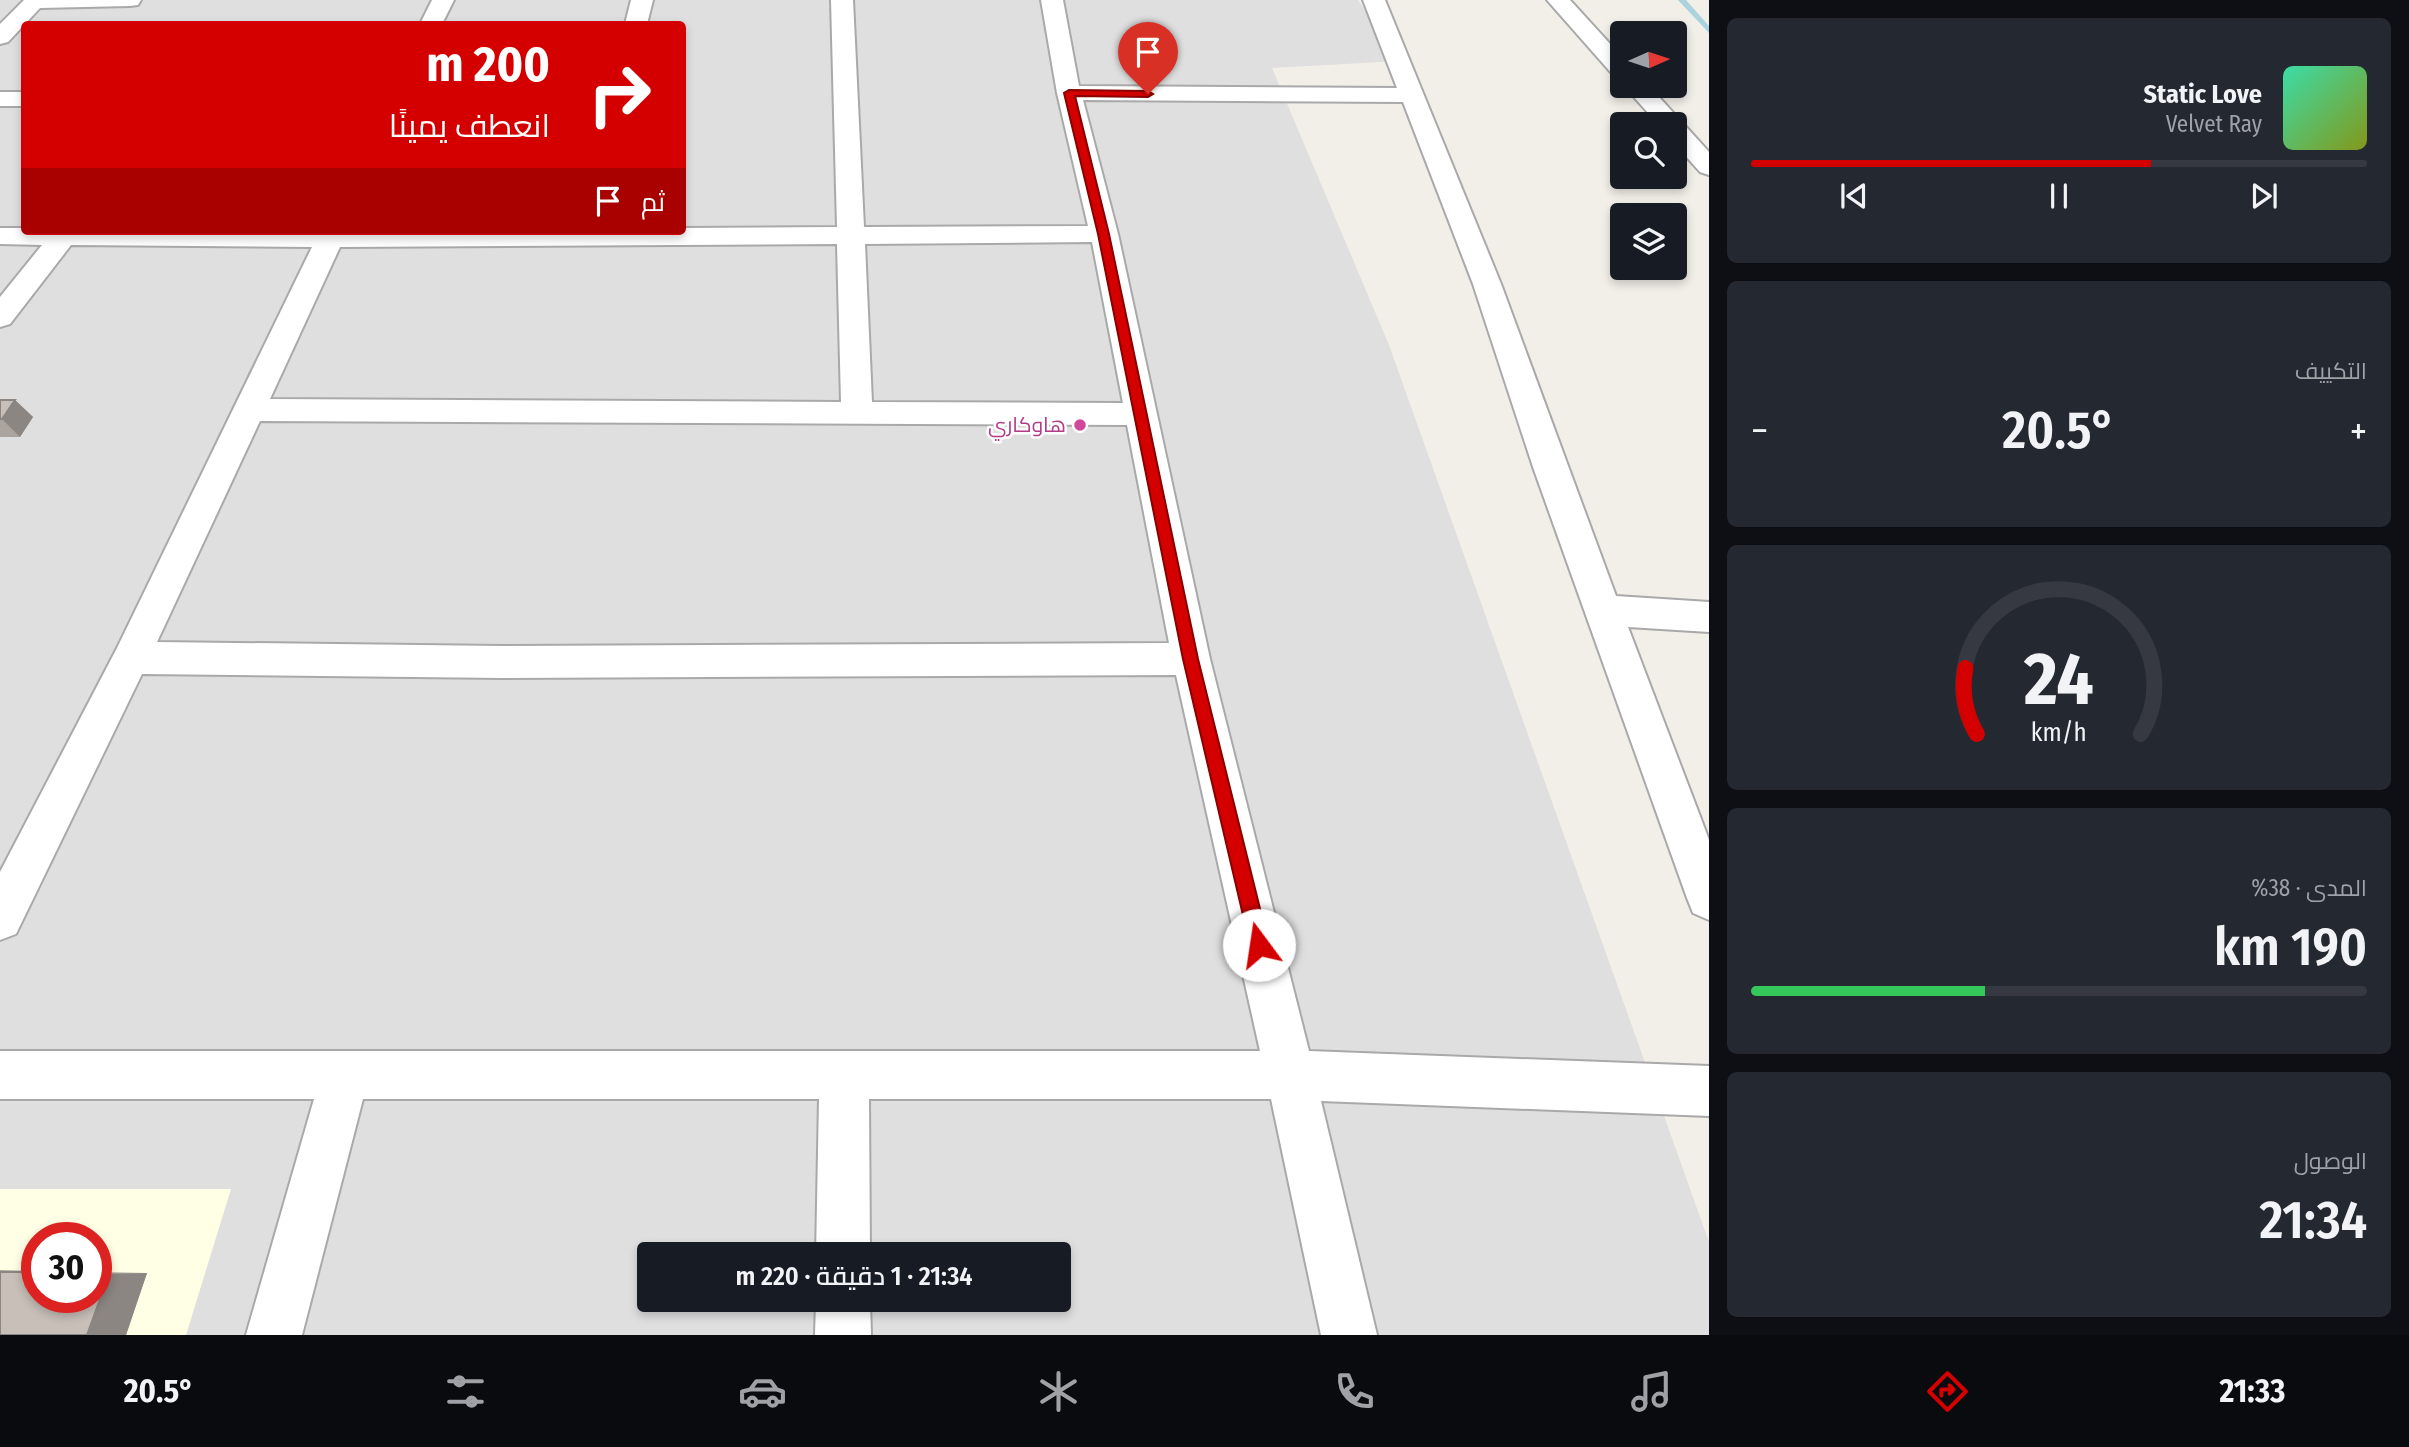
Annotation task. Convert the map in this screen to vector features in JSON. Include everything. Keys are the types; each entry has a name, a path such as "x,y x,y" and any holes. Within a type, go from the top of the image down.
{"street":[{"path":"0,37 8,20 35,1 130,0"},
{"path":"432,21 443,0"},
{"path":"637,21 642,0"},
{"path":"842,0 857,414"},
{"path":"1052,0 1069,93 1104,234 1191,659 1349,1335"},
{"path":"1374,0 1393,42 1411,95 1487,284 1602,610 1709,898"},
{"path":"1558,0 1610,58"},
{"path":"1069,93 1411,95"},
{"path":"1647,98 1660,112"},
{"path":"0,99 21,99"},
{"path":"1687,142 1709,167"},
{"path":"686,234 1104,234"},
{"path":"0,236 332,235 131,657 0,918"},
{"path":"0,317 62,237"},
{"path":"248,410 1141,414"},
{"path":"1602,610 1709,617"},
{"path":"131,657 502,662 1191,659"},
{"path":"843,1242 844,1073"},
{"path":"0,1075 1290,1075 1709,1091"},
{"path":"274,1335 345,1075"},
{"path":"843,1312 843,1335"}],"shaded area":[{"path":"0,0 1358,0 1399,61 1272,68 1389,345 1709,1242 1709,1335 0,1335"},
{"path":"0,1189 231,1189 186,1335 0,1335"}],"building":[{"path":"0,400 15,400 2,419 0,419"},
{"path":"0,1272 21,1272 21,1313 95,1313 87,1335 0,1335"}],"waterway":[{"path":"1682,0 1709,31"}],"place":[{"name":"هاوكاري","path":"1080,425"}],"route":[{"path":"1148,94 1069,93 1104,234 1191,659 1259,945"}]}
